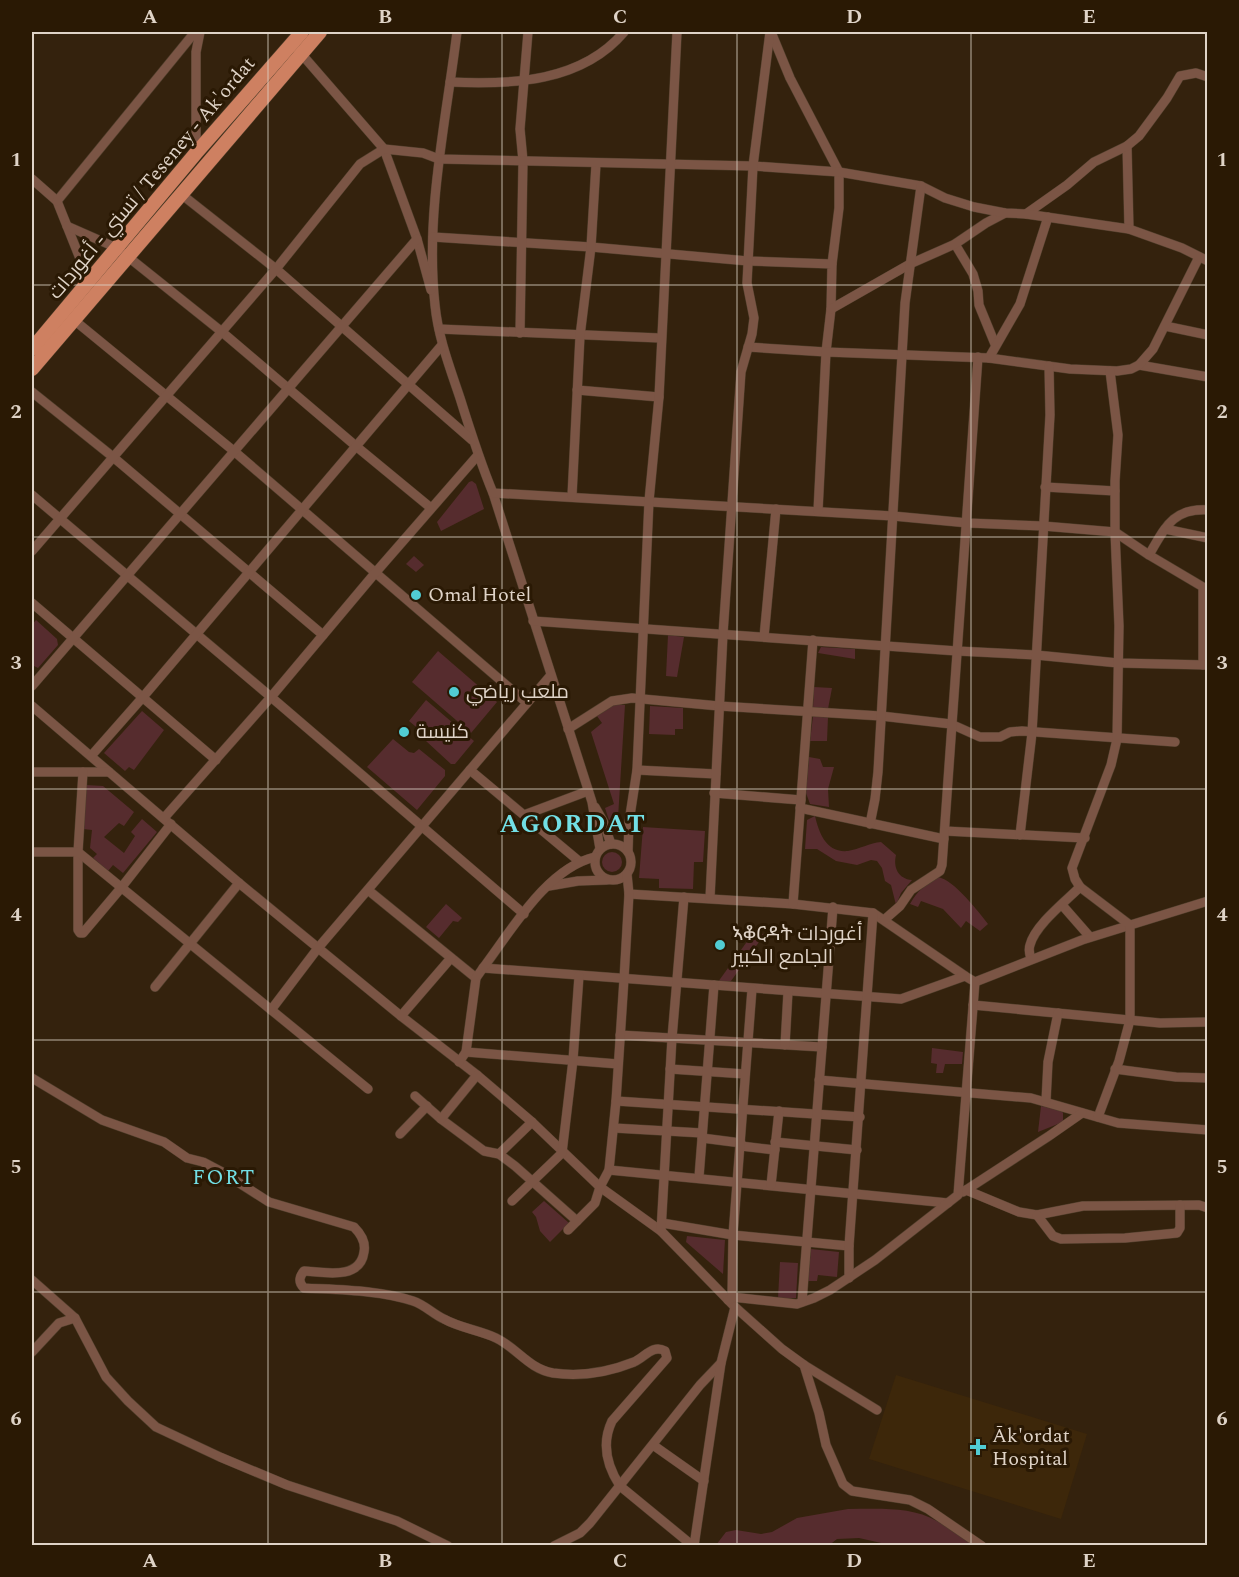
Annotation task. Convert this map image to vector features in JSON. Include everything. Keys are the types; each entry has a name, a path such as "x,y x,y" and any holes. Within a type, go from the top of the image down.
{"main road":[{"name":"تسني - أغوردات / Teseney - Ak'ordat","path":"32,350 196,153 297,49 302,32"},
{"path":"32,369 181,194 297,49 320,32"}],"street":[{"path":"57,201 195,32"},
{"path":"196,153 196,52 200,32"},
{"path":"435,305 433,237 439,159 457,32"},
{"path":"520,333 524,161 520,129 528,32"},
{"path":"450,82 492,84 524,82 566,71 592,60 613,45 624,32"},
{"path":"568,1230 595,1203 609,1170 614,1128 629,894 627,874 632,863 628,852 629,822 637,770 649,501 658,397 677,32"},
{"path":"710,898 723,634 741,372 743,358 752,334 754,312 747,283 753,166 773,33"},
{"path":"773,33 790,78 839,172 839,208 832,264 818,511"},
{"path":"297,49 384,148 417,239 435,305 442,345 478,455 493,493 588,791 613,844 625,848 628,852"},
{"path":"1026,214 1067,185 1094,162 1127,146 1150,123 1180,76 1196,73 1208,77"},
{"path":"1127,146 1129,229"},
{"path":"32,551 276,269 360,164 384,148 423,153 439,159 670,166 753,166 839,172 921,186 945,198 974,207 1129,229 1203,259 1153,349 1139,365 1131,369 1110,371 978,357 748,347"},
{"path":"572,496 580,336 591,247 596,164"},
{"path":"32,178 57,201 89,281"},
{"path":"870,824 875,799 881,716 905,303 921,186"},
{"path":"181,194 276,269 474,442"},
{"path":"831,309 910,264 955,244 1005,213"},
{"path":"989,358 1020,304 1048,217"},
{"path":"67,226 117,248 222,332 431,508"},
{"path":"433,237 591,247 748,261 832,264"},
{"path":"32,686 417,239"},
{"path":"955,244 973,274 979,305 995,344"},
{"path":"74,320 235,452 527,703"},
{"path":"1165,326 1208,335"},
{"path":"439,329 660,338"},
{"path":"91,756 250,573 442,345"},
{"path":"884,920 900,906 911,890 940,871 942,865 978,357"},
{"path":"1139,365 1208,377"},
{"path":"1020,835 1032,733 1050,415 1049,366"},
{"path":"1110,371 1118,435 1115,491 1119,626 1117,739 1111,765 1072,868 1080,887 1130,925"},
{"path":"577,390 658,397"},
{"path":"32,392 113,457 323,634"},
{"path":"83,772 78,852 78,930 80,933 83,933 121,888 168,821 216,760 478,455"},
{"path":"1045,487 1115,491"},
{"path":"493,493 818,511 1115,532 1205,589 1205,665 1118,663 1036,655 533,621"},
{"path":"32,495 524,914"},
{"path":"764,637 776,509"},
{"path":"1149,555 1175,517 1185,512 1208,510"},
{"path":"1165,529 1208,538"},
{"path":"32,603 216,760"},
{"path":"793,904 813,640"},
{"path":"271,1010 318,948 551,675"},
{"path":"568,729 612,701 633,698 881,716 951,724 980,738 1000,736 1010,732 1175,742"},
{"path":"32,706 239,883 477,1075 532,1122 600,1187 661,1227 782,1349 877,1410"},
{"path":"470,770 580,862"},
{"path":"637,770 716,774"},
{"path":"32,772 109,772"},
{"path":"524,815 588,791"},
{"path":"714,793 801,804 870,824 945,835 1085,838"},
{"path":"592,802 598,853 595,866 599,874 607,880"},
{"path":"459,1062 466,1052 476,978 483,968 547,886 567,869 613,844 629,822"},
{"path":"32,852 78,852 368,1089"},
{"path":"547,886 578,881 618,880 627,874"},
{"path":"154,987 239,883"},
{"path":"1031,959 1030,943 1040,927 1080,887"},
{"path":"368,890 476,978"},
{"path":"629,894 833,907 873,913 975,982"},
{"path":"661,1227 672,1038 684,897"},
{"path":"975,982 1090,937 1208,901"},
{"path":"1062,905 1090,937"},
{"path":"802,1302 833,907"},
{"path":"849,1278 849,1246 873,913"},
{"path":"1098,1117 1130,1020 1130,925"},
{"path":"401,1016 451,958"},
{"path":"483,968 901,999 965,976"},
{"path":"512,1201 562,1153 573,1060 579,976"},
{"path":"962,1193 966,1092 975,982"},
{"path":"699,1178 714,985"},
{"path":"32,1078 102,1120 164,1142 186,1158 203,1162 268,1202 354,1227 361,1234 365,1251 358,1266 351,1270 324,1275 304,1271 300,1284 304,1288 366,1293 412,1301 444,1319 500,1340 538,1369 551,1372 595,1373 634,1362 652,1349 660,1348 666,1351 667,1358 612,1421 605,1448 613,1475 620,1486 694,1545 732,1301 733,1235 752,989"},
{"path":"785,1045 788,992"},
{"path":"973,1005 1160,1023 1208,1022"},
{"path":"1046,1101 1048,1062 1058,1013"},
{"path":"620,1035 822,1047"},
{"path":"466,1052 618,1064"},
{"path":"670,1069 745,1074"},
{"path":"1115,1070 1208,1078"},
{"path":"441,1119 477,1075"},
{"path":"819,1080 1046,1101 1118,1123 1208,1130"},
{"path":"415,1096 484,1151 499,1154 577,1221"},
{"path":"616,1101 860,1117"},
{"path":"400,1134 427,1106"},
{"path":"771,1185 779,1111"},
{"path":"732,1301 796,1304 830,1290 875,1260 962,1193 1082,1113"},
{"path":"499,1154 532,1122"},
{"path":"614,1128 702,1135 741,1145 814,1146 857,1150"},
{"path":"609,1170 948,1203"},
{"path":"962,1193 1019,1212 1037,1215 1083,1206 1199,1205 1208,1208"},
{"path":"1037,1215 1053,1236 1061,1239 1147,1236 1177,1233 1180,1205"},
{"path":"661,1227 849,1246"},
{"path":"32,1280 75,1317 106,1377 156,1427 287,1485 397,1521 448,1545"},
{"path":"32,1352 59,1323 75,1317"},
{"path":"554,1545 580,1533 700,1385 721,1363"},
{"path":"804,1365 826,1445 843,1484 859,1493 910,1500 928,1509 982,1545"},
{"path":"653,1444 704,1481"}],"shaded area":[{"path":"472,481 476,484 484,509 441,531 437,522"},
{"path":"414,556 424,565 416,572 406,564"},
{"path":"36,620 57,639 58,645 38,668 32,665 32,625"},
{"path":"668,635 684,637 677,677 666,676"},
{"path":"821,647 855,649 855,659 818,653"},
{"name":"ملعب رياضي","path":"438,651 497,702 471,733 412,682"},
{"path":"814,687 832,688 828,709 813,707"},
{"path":"426,700 474,741 455,764 451,764 426,741 427,736 409,721"},
{"path":"612,704 625,705 618,818 609,820 605,808 614,804 591,732 602,723 597,716"},
{"path":"650,706 683,708 683,729 675,729 675,735 649,734"},
{"path":"142,711 164,730 134,770 129,767 125,771 104,753"},
{"path":"813,716 828,717 827,741 810,741"},
{"path":"393,739 409,752 414,753 419,749 445,770 445,776 417,810 367,767"},
{"path":"809,757 820,759 823,767 834,767 828,789 829,807 810,804 806,793"},
{"path":"86,785 103,786 134,812 124,826 119,823 104,837 124,853 135,836 131,832 142,819 157,832 123,873 113,865 108,871 93,858 97,854 90,848 92,830 83,829"},
{"path":"815,816 821,835 834,849 848,851 881,842 896,855 895,864 898,872 903,877 912,880 901,893 896,905 891,885 885,881 882,868 877,861 871,860 857,865 836,861 817,849 805,849 807,820"},
{"path":"643,827 705,831 703,862 694,862 693,889 659,888 659,879 639,878"},
{"path":"612,852 619,855 622,862 619,869 612,872 605,869 602,862 605,855"},
{"path":"938,877 958,890 988,924 980,931 966,921 961,928 943,909 921,901 918,907 910,904 922,889"},
{"path":"446,904 462,918 458,922 453,921 439,938 426,927"},
{"path":"756,929 764,935 731,981 718,982"},
{"path":"932,1048 963,1052 962,1064 945,1064 943,1073 936,1073 937,1064 931,1063"},
{"path":"1041,1106 1061,1110 1063,1122 1038,1132"},
{"path":"544,1201 569,1223 550,1242 540,1231 532,1212"},
{"path":"687,1236 725,1240 723,1274 686,1242"},
{"path":"811,1249 839,1252 837,1277 818,1275 817,1281 808,1281"},
{"path":"780,1262 798,1263 796,1298 778,1298"},
{"name":"Āk'ordat Hospital","path":"896,1375 1087,1434 1061,1519 869,1459"},
{"path":"848,1509 894,1509 927,1516 973,1545 890,1545 859,1538 837,1539 828,1546 716,1545 726,1532 736,1530 761,1534 772,1532 797,1518"}],"place":[{"name":"Omal Hotel","path":"416,595"},
{"name":"ملعب رياضي","path":"454,692"},
{"name":"كنيسة","path":"404,732"},
{"name":"ኣቆርዳት أغوردات الجامع الكبير","path":"720,945"},
{"name":"Āk'ordat Hospital","path":"978,1447"}],"district":[{"name":"AGORDAT","path":"573,824"},
{"name":"FORT","path":"224,1178"}]}
